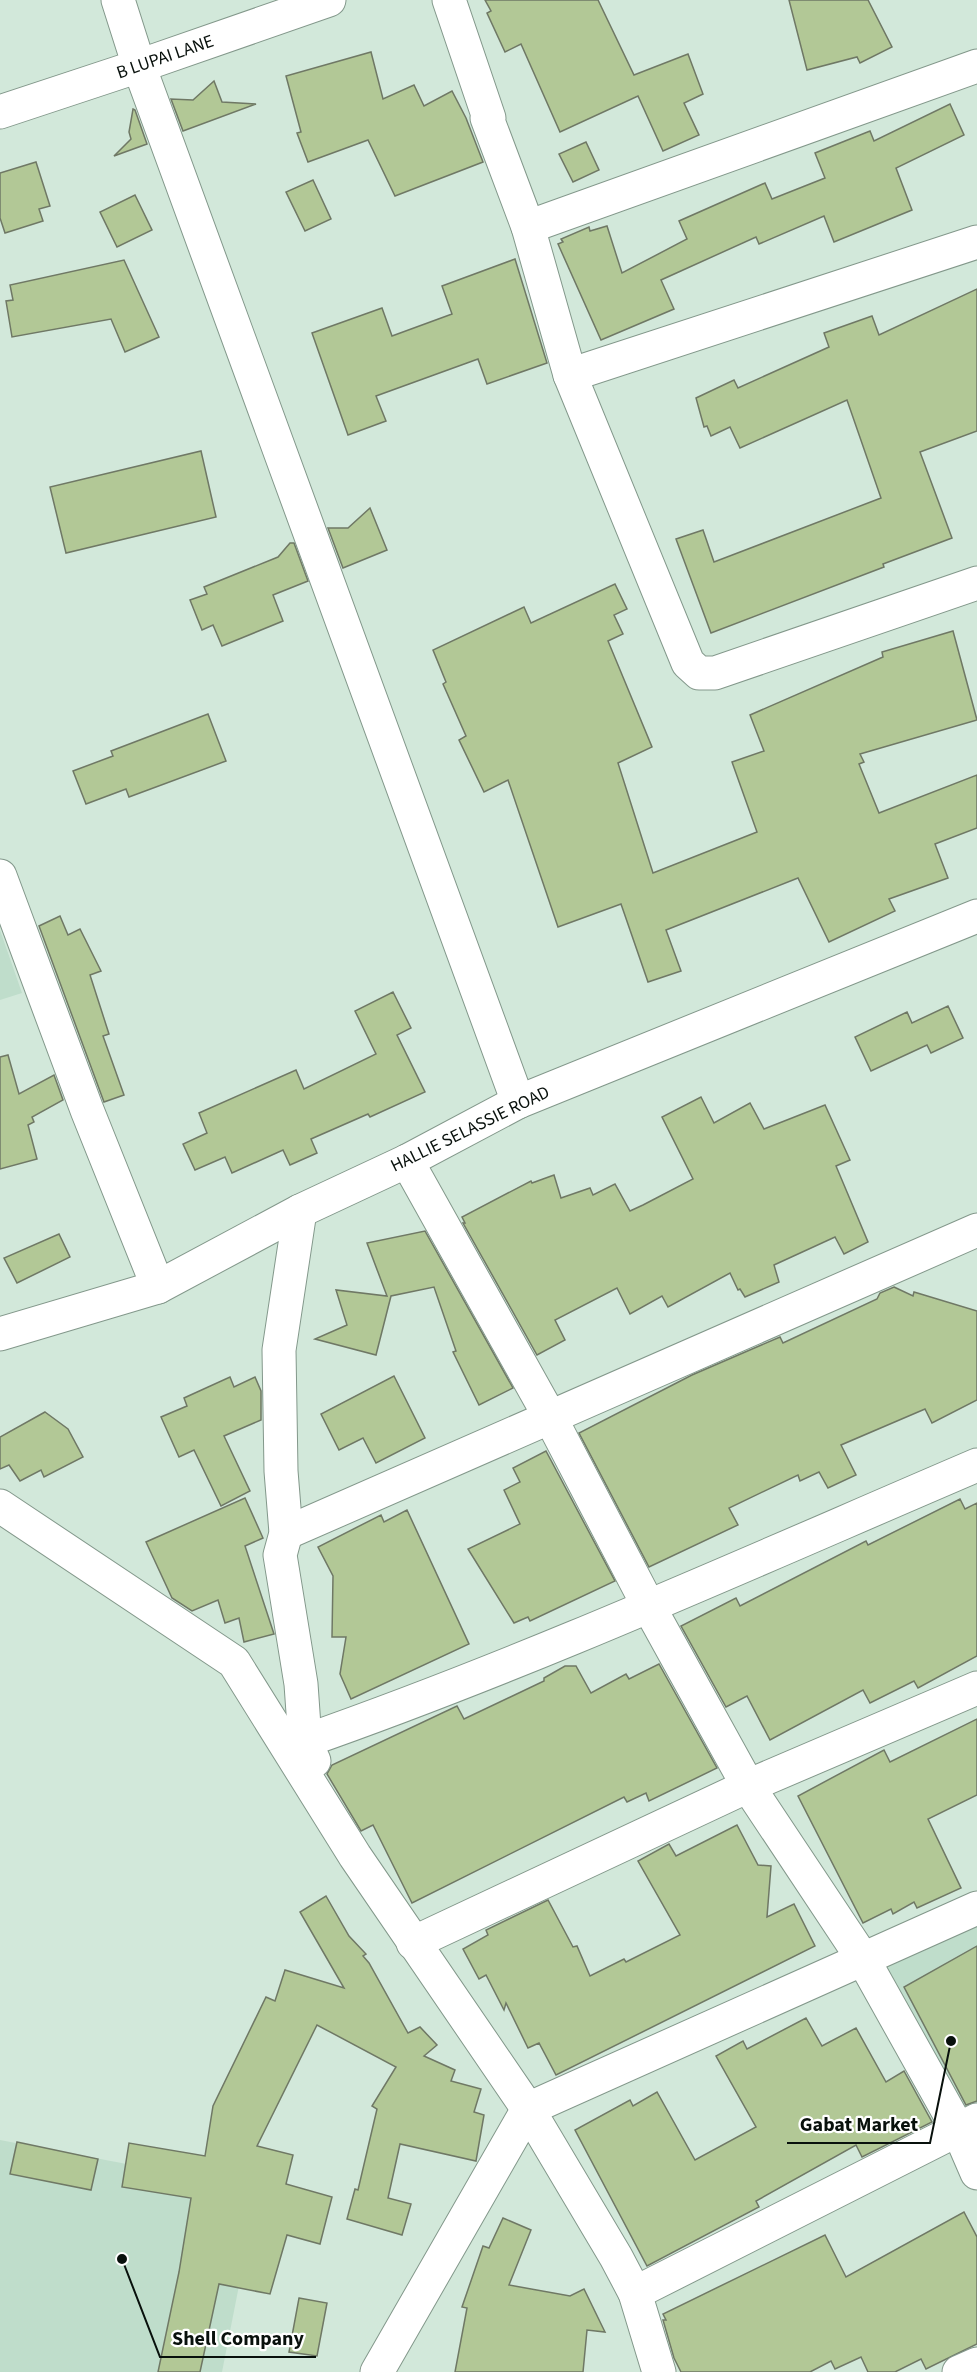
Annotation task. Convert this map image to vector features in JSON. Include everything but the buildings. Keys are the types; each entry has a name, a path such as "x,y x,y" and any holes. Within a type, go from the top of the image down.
{"street":[{"path":"118,0 139,66 518,1102"},
{"name":"B LUPAI LANE","path":"0,112 329,0"},
{"path":"449,0 489,118 487,118 528,227 570,375 688,663 699,673 715,673 977,583"},
{"path":"528,227 977,66"},
{"path":"570,375 977,242"},
{"path":"0,876 87,1110 158,1287"},
{"name":"HALLIE SELASSIE ROAD","path":"0,1334 158,1287 300,1211 407,1161 518,1102 977,916"},
{"path":"407,1161 550,1417 648,1605 748,1786 863,1959 967,2125 977,2173"},
{"path":"300,1211 279,1350 281,1471 286,1533 280,1555 301,1684 305,1741 355,1856"},
{"path":"286,1533 977,1230"},
{"path":"305,1741 409,1704 977,1465"},
{"path":"0,1506 234,1662 355,1856 528,2109 635,2293 659,2372"},
{"path":"413,1942 748,1786 977,1688"},
{"path":"377,2372 528,2109 977,1908"},
{"path":"635,2293 967,2125"},
{"path":"959,2372 977,2364"}],"shaded area":[{"path":"0,930 22,993 0,1000"},
{"path":"977,1919 977,2137 883,1963"},
{"path":"0,2140 258,2189 222,2372 0,2372"}],"place":[{"name":"Gabat Market","path":"951,2041"},
{"name":"Shell Company","path":"122,2259"}]}
